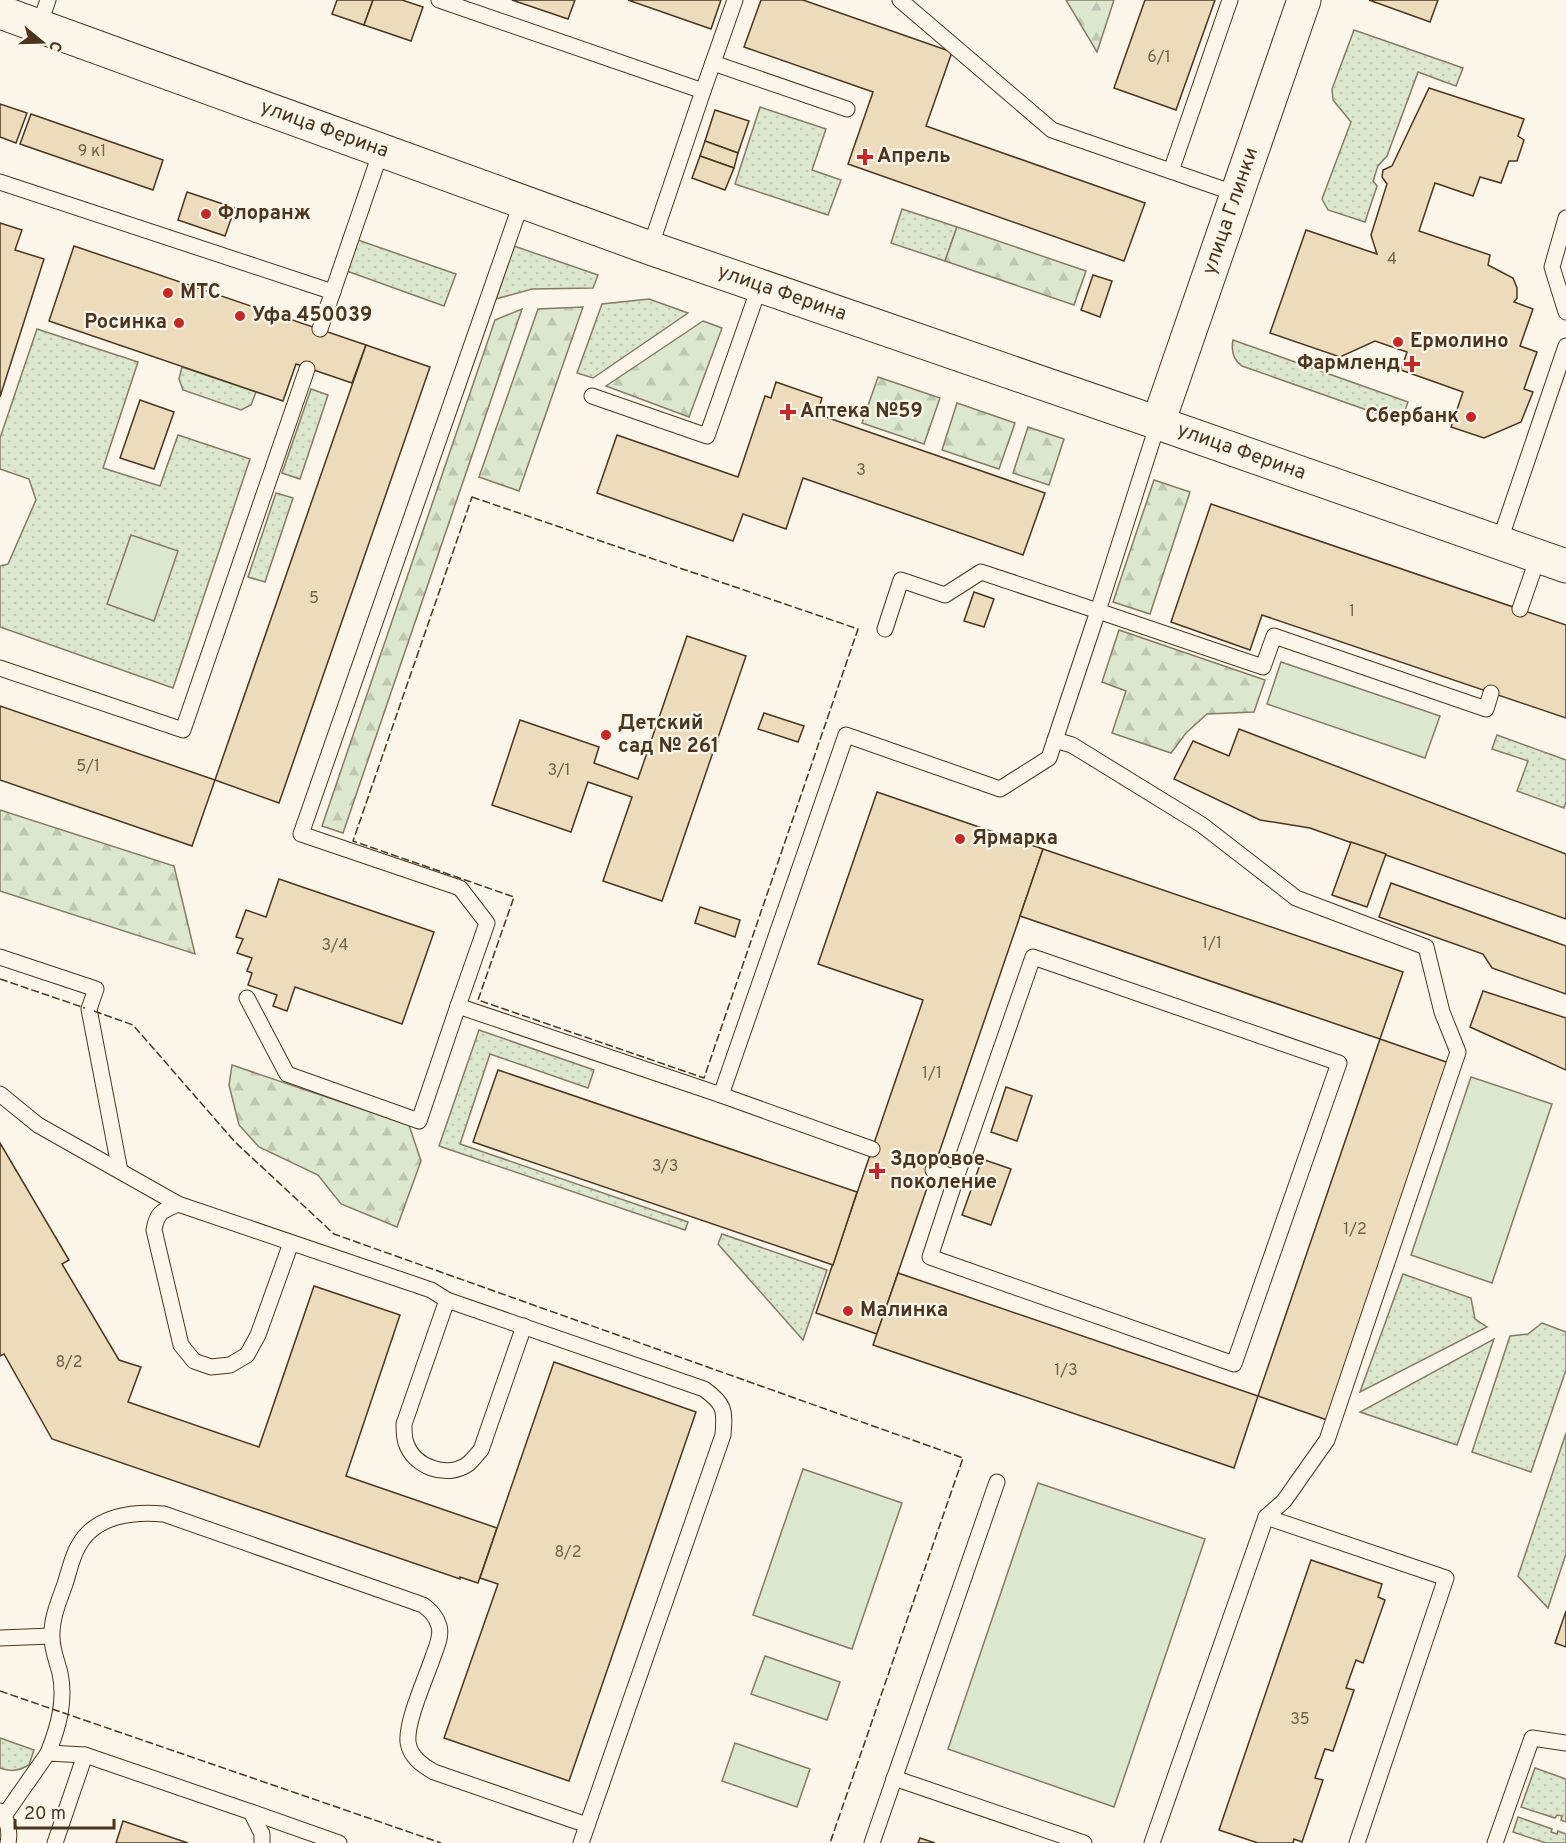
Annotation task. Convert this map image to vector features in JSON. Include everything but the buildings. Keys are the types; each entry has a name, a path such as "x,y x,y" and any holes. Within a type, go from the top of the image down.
{"main road":[{"name":"улица Глинки","path":"1158,423 1304,0"},
{"name":"улица Ферина","path":"0,12 43,13 381,151 650,248 1552,562"}],"lane":[{"path":"439,0 702,91"},
{"path":"650,248 735,0"},
{"path":"900,0 1052,130 1237,194"},
{"path":"1171,171 1230,0"},
{"path":"713,63 847,109"},
{"path":"320,329 381,151"},
{"path":"0,182 333,292"},
{"path":"247,998 287,1074 419,1121 487,923 460,888 301,834 522,201"},
{"path":"1566,218 1552,267 1566,312"},
{"path":"592,396 707,436 760,285"},
{"path":"1499,543 1566,346"},
{"path":"0,668 183,730 307,369"},
{"path":"721,1095 846,735 1000,789 1049,758 1158,423"},
{"path":"1520,609 1552,562"},
{"path":"885,629 901,580 945,595 981,572 1263,667 1274,636 1486,709 1491,693"},
{"path":"1055,740 1072,745 1202,825 1296,898 1426,946 1442,1012 1458,1052 1327,1440 1284,1501 1266,1516 1152,1843"},
{"path":"0,957 96,989 89,1009 120,1171"},
{"path":"1033,957 1339,1063 1234,1364 930,1257 957,1178 1033,957"},
{"path":"459,1006 872,1149"},
{"path":"0,1094 38,1125 178,1204 431,1290 447,1300 704,1389 718,1400 725,1413 723,1435 581,1843"},
{"path":"933,1170 957,1178"},
{"path":"178,1204 162,1211 156,1220 154,1230 181,1345 194,1361 211,1367 230,1365 247,1355 258,1335 291,1242"},
{"path":"447,1300 404,1424 405,1442 411,1454 422,1464 432,1468 458,1469 468,1464 481,1450 524,1326"},
{"path":"872,1843 997,1482"},
{"path":"8,1843 9,1831 2,1814 48,1754 57,1730 62,1692 60,1672 51,1636 54,1616 79,1545 93,1529 106,1522 122,1515 145,1512 164,1514 423,1605 434,1614 440,1628 438,1643 411,1722 408,1742 413,1755 421,1765 434,1772 587,1825"},
{"path":"1266,1516 1446,1578 1357,1843"},
{"path":"0,1638 51,1636"},
{"path":"1496,1843 1532,1738 1566,1743"},
{"path":"48,1754 85,1755 339,1843"},
{"path":"55,1843 85,1755"},
{"path":"894,1778 1084,1843"},
{"path":"251,1812 262,1834 262,1843"}],"green space":[{"path":"1066,0 1114,0 1097,52"},
{"path":"1354,30 1463,68 1456,86 1418,72 1387,156 1378,166 1373,181 1377,186 1365,222 1328,210 1322,199 1351,122 1333,100 1332,89"},
{"path":"760,107 826,129 812,170 841,180 828,215 735,184"},
{"path":"902,209 957,227 945,261 891,243"},
{"path":"957,227 1086,271 1074,305 945,261"},
{"path":"355,239 456,274 444,306 344,270"},
{"path":"514,246 598,275 593,288 532,289 496,299"},
{"path":"649,299 688,313 593,378 577,373 602,304"},
{"path":"583,307 519,491 479,477 538,309"},
{"path":"522,309 343,833 322,826 495,320"},
{"path":"703,321 722,328 689,417 606,386"},
{"path":"37,329 138,362 103,468 160,486 178,435 250,459 173,688 0,627 0,566 8,564 36,500 29,479 0,469 0,438"},
{"path":"1233,340 1408,402 1401,422 1242,366 1233,354"},
{"path":"182,367 256,392 251,405 241,410 183,390 179,379"},
{"path":"878,377 940,398 924,444 862,423"},
{"path":"311,389 328,395 300,479 282,473"},
{"path":"957,403 1015,423 999,469 942,450"},
{"path":"1028,427 1064,439 1049,485 1013,473"},
{"path":"1154,480 1190,492 1150,614 1113,602"},
{"path":"276,493 293,498 265,582 248,577"},
{"path":"131,535 178,551 154,621 107,604"},
{"path":"1119,630 1265,680 1254,712 1207,714 1186,733 1171,753 1112,733 1126,691 1102,682"},
{"path":"1281,662 1440,716 1425,758 1267,704"},
{"path":"1497,735 1566,760 1564,808 1517,791 1528,761 1492,749"},
{"path":"0,810 174,866 195,954 0,891"},
{"path":"479,1030 594,1070 588,1088 490,1054 460,1144 688,1222 685,1230 439,1146"},
{"path":"232,1065 409,1125 421,1161 397,1227 341,1204 318,1175 259,1147 239,1125 229,1085"},
{"path":"1471,1077 1552,1104 1492,1283 1411,1255"},
{"path":"722,1234 827,1270 803,1340 718,1244"},
{"path":"1403,1274 1471,1298 1475,1319 1487,1327 1360,1392"},
{"path":"1542,1323 1566,1332 1566,1370 1531,1472 1472,1452 1510,1336 1528,1334"},
{"path":"1494,1339 1457,1445 1360,1412"},
{"path":"1566,1433 1566,1554 1548,1608 1518,1576"},
{"path":"803,1469 902,1503 852,1649 753,1615"},
{"path":"1038,1483 1205,1539 1114,1807 948,1749"},
{"path":"765,1656 840,1682 827,1720 751,1694"},
{"path":"0,1738 34,1750 29,1765 14,1770 0,1768"},
{"path":"735,1743 810,1769 797,1807 722,1781"},
{"path":"1535,1768 1566,1779 1566,1822 1561,1820 1562,1816 1557,1815 1555,1818 1521,1807"},
{"path":"1518,1817 1552,1829 1551,1832 1557,1834 1558,1831 1566,1834 1566,1843 1546,1843 1513,1832"}],"fence":[{"path":"472,497 858,629 704,1078 478,1000 514,897 353,841 472,497"},
{"path":"0,979 85,1008"},
{"path":"94,1011 133,1025 235,1142 334,1234 963,1458 830,1843"},
{"path":"0,1691 441,1843"}],"place":[{"name":"Апрель","path":"865,157"},
{"name":"Флоранж","path":"206,214"},
{"name":"МТС","path":"168,293"},
{"name":"Уфа 450039","path":"240,316"},
{"name":"Росинка","path":"179,323"},
{"name":"Ермолино","path":"1398,342"},
{"name":"Фармленд","path":"1412,364"},
{"name":"Аптека №59","path":"788,412"},
{"name":"Сбербанк","path":"1471,417"},
{"name":"Детский сад № 261","path":"606,735"},
{"name":"Ярмарка","path":"960,839"},
{"name":"Здоровое поколение","path":"877,1171"},
{"name":"Малинка","path":"848,1311"}]}
